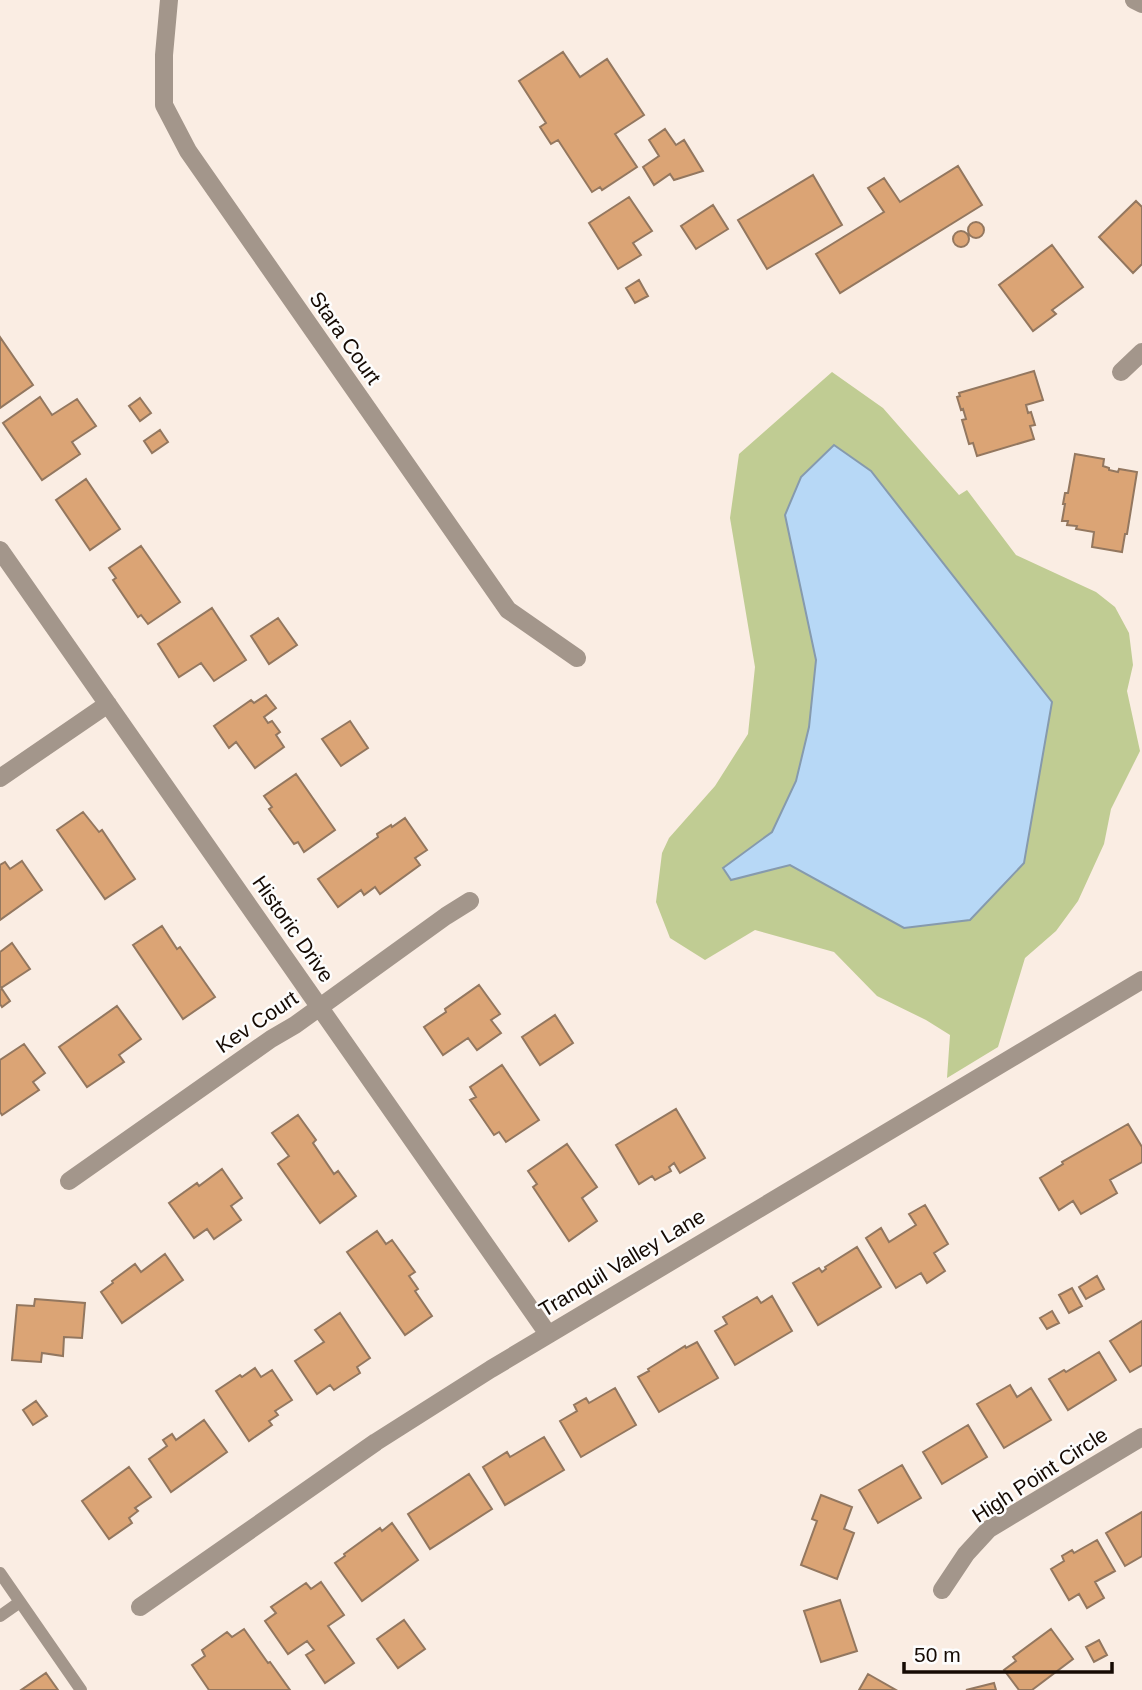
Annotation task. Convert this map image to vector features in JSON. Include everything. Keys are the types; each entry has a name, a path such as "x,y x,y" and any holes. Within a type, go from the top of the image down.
{"street":[{"name":"Stara Court","path":"169,0 164,55 164,104 188,152 508,611 577,658"},
{"path":"1134,0 1142,4"},
{"path":"1121,372 1142,352"},
{"name":"Historic Drive","path":"0,550 548,1334"},
{"path":"0,778 108,704"},
{"name":"Kev Court","path":"69,1181 470,901"},
{"name":"Tranquil Valley Lane","path":"140,1607 376,1442 491,1369 1142,980"},
{"name":"High Point Circle","path":"942,1590 965,1554 989,1529 1142,1437"}],"lane":[{"path":"0,1573 81,1690"},
{"path":"0,1616 20,1602"}],"green space":[{"path":"832,372 883,408 959,495 967,490 1016,555 1096,592 1115,607 1129,633 1133,665 1127,691 1140,751 1111,809 1104,844 1078,901 1056,931 1025,958 998,1047 947,1078 950,1035 877,996 834,952 755,930 705,960 670,938 656,902 662,853 669,838 715,786 748,734 755,667 730,518 739,454"}],"water":[{"path":"834,445 871,471 1052,702 1024,863 970,920 904,928 790,865 731,880 723,868 772,832 796,781 809,727 816,660 785,515 801,477"}],"building":[{"path":"563,52 580,77 607,59 644,115 615,134 637,167 602,190 600,187 592,192 558,140 551,144 540,127 546,123 519,81"},
{"path":"665,129 676,145 684,140 703,171 674,180 670,174 654,185 643,167 659,156 649,140"},
{"path":"958,166 982,205 840,293 816,254 884,212 868,188 884,178 900,202"},
{"path":"813,175 842,225 767,269 738,220"},
{"path":"629,197 652,231 633,243 641,255 618,269 589,223"},
{"path":"1136,201 1142,207 1142,264 1133,273 1099,237"},
{"path":"713,205 728,229 696,249 681,226"},
{"path":"976,222 984,230 976,238 968,230"},
{"path":"961,231 969,239 961,247 953,239"},
{"path":"1052,245 1083,287 1052,310 1056,314 1033,331 999,285"},
{"path":"639,280 648,296 635,303 626,288"},
{"path":"0,337 33,385 0,408"},
{"path":"1034,371 1043,400 1026,405 1035,425 1030,426 1034,439 977,456 973,443 969,444 962,420 966,419 957,397 960,396 959,393"},
{"path":"40,397 52,415 77,399 96,426 72,442 80,454 42,480 3,423"},
{"path":"140,398 151,413 140,421 129,406"},
{"path":"160,430 168,442 152,453 144,441"},
{"path":"1075,454 1104,459 1103,466 1109,470 1137,472 1122,552 1092,547 1094,532 1076,529 1077,526 1067,525 1068,521 1062,521 1065,493 1068,493"},
{"path":"86,479 120,529 90,550 56,500"},
{"path":"141,546 180,602 148,624 141,615 138,617 113,580 116,578 109,568"},
{"path":"212,608 246,660 214,681 201,663 179,677 158,644"},
{"path":"278,618 297,645 269,664 251,636"},
{"path":"266,695 276,708 264,717 268,723 272,721 280,732 276,735 284,747 255,768 236,742 229,748 214,726 251,700 254,703"},
{"path":"350,721 368,748 341,766 322,739"},
{"path":"296,774 335,830 304,852 298,842 294,844 269,809 272,807 264,796"},
{"path":"83,812 99,832 102,830 135,879 105,899 57,830"},
{"path":"405,818 427,850 415,858 420,865 380,894 375,887 364,895 361,890 338,907 318,879 378,837 377,834"},
{"path":"22,861 42,890 0,920 0,865 5,862 10,869"},
{"path":"162,926 215,997 183,1019 133,945"},
{"path":"12,943 30,969 1,988 0,952"},
{"path":"479,985 500,1014 491,1020 501,1033 477,1050 468,1038 443,1055 424,1027"},
{"path":"2,989 10,1001 2,1007 0,990"},
{"path":"117,1006 141,1039 119,1055 124,1062 87,1087 59,1047"},
{"path":"555,1015 573,1043 540,1065 522,1037"},
{"path":"24,1044 45,1073 33,1082 39,1090 2,1115 0,1060"},
{"path":"502,1065 539,1120 506,1142 499,1132 494,1135 470,1100 476,1097 470,1087"},
{"path":"676,1109 705,1158 680,1173 674,1163 669,1167 671,1171 655,1180 652,1176 639,1184 616,1145"},
{"path":"298,1115 316,1140 313,1143 334,1174 338,1171 356,1196 320,1223 278,1164 289,1156 272,1133"},
{"path":"1128,1124 1142,1147 1142,1162 1110,1180 1117,1193 1081,1214 1073,1201 1059,1210 1040,1178 1063,1164 1062,1162"},
{"path":"567,1144 597,1187 582,1198 597,1221 569,1241 533,1187 537,1184 528,1171"},
{"path":"222,1169 242,1198 231,1206 241,1220 214,1239 207,1229 194,1238 169,1203"},
{"path":"925,1205 948,1244 934,1253 945,1271 927,1283 921,1273 896,1288 866,1238 881,1228 889,1242 916,1225 909,1214"},
{"path":"377,1231 386,1244 392,1240 415,1272 409,1276 418,1289 415,1291 432,1316 405,1335 347,1252"},
{"path":"857,1247 881,1287 818,1325 793,1283 819,1268 822,1272 825,1267"},
{"path":"165,1254 183,1280 122,1323 101,1292 135,1264 141,1272"},
{"path":"1097,1276 1104,1289 1086,1299 1079,1287"},
{"path":"1072,1288 1082,1306 1069,1313 1059,1295"},
{"path":"772,1296 792,1331 735,1365 715,1331 727,1324 723,1317 757,1297 761,1303"},
{"path":"35,1299 85,1303 82,1338 64,1337 63,1356 42,1353 41,1362 12,1360 17,1305 34,1306"},
{"path":"1052,1311 1059,1323 1047,1329 1040,1318"},
{"path":"340,1313 370,1358 357,1367 360,1373 334,1390 330,1385 317,1394 295,1361 324,1342 315,1330"},
{"path":"1142,1321 1142,1365 1130,1372 1110,1341"},
{"path":"697,1342 718,1378 659,1412 638,1377 685,1346 686,1348"},
{"path":"1099,1352 1116,1380 1068,1410 1049,1379"},
{"path":"255,1368 261,1377 272,1370 292,1400 275,1411 278,1415 269,1421 272,1425 249,1441 216,1391"},
{"path":"1010,1385 1017,1397 1031,1388 1051,1420 1004,1448 977,1404"},
{"path":"615,1388 636,1425 581,1457 560,1421 577,1411 574,1405 586,1398 589,1403"},
{"path":"36,1401 47,1416 33,1425 23,1410"},
{"path":"204,1420 227,1452 171,1492 149,1459 167,1446 163,1440 172,1434 176,1440"},
{"path":"968,1425 987,1457 942,1484 923,1452"},
{"path":"544,1437 564,1470 505,1505 483,1467 507,1452 510,1457"},
{"path":"902,1465 921,1498 878,1523 859,1490"},
{"path":"129,1467 151,1497 135,1508 138,1511 129,1518 132,1523 109,1539 82,1501"},
{"path":"469,1474 492,1509 430,1549 408,1514"},
{"path":"821,1495 852,1507 844,1529 854,1533 837,1579 801,1565 817,1521 812,1519"},
{"path":"1142,1512 1142,1556 1125,1566 1106,1533"},
{"path":"392,1523 418,1560 362,1601 335,1563 380,1528 382,1531"},
{"path":"1097,1540 1115,1571 1095,1582 1104,1598 1087,1608 1079,1594 1069,1600 1051,1569 1064,1561 1062,1556 1072,1550 1074,1553"},
{"path":"321,1582 344,1615 328,1626 354,1663 325,1683 306,1655 314,1650 307,1641 288,1654 265,1621 276,1613 271,1607 306,1583 311,1589"},
{"path":"840,1600 857,1651 821,1662 804,1611"},
{"path":"404,1620 425,1649 398,1668 377,1639"},
{"path":"244,1629 290,1690 209,1690 192,1665 205,1656 202,1650 227,1632 232,1637"},
{"path":"1051,1629 1073,1659 1032,1690 1019,1690 1004,1670 1016,1661 1013,1657"},
{"path":"1099,1640 1107,1655 1094,1662 1086,1647"},
{"path":"46,1673 58,1690 21,1690"},
{"path":"868,1674 896,1690 859,1690"},
{"path":"994,1683 996,1690 966,1690"}]}
